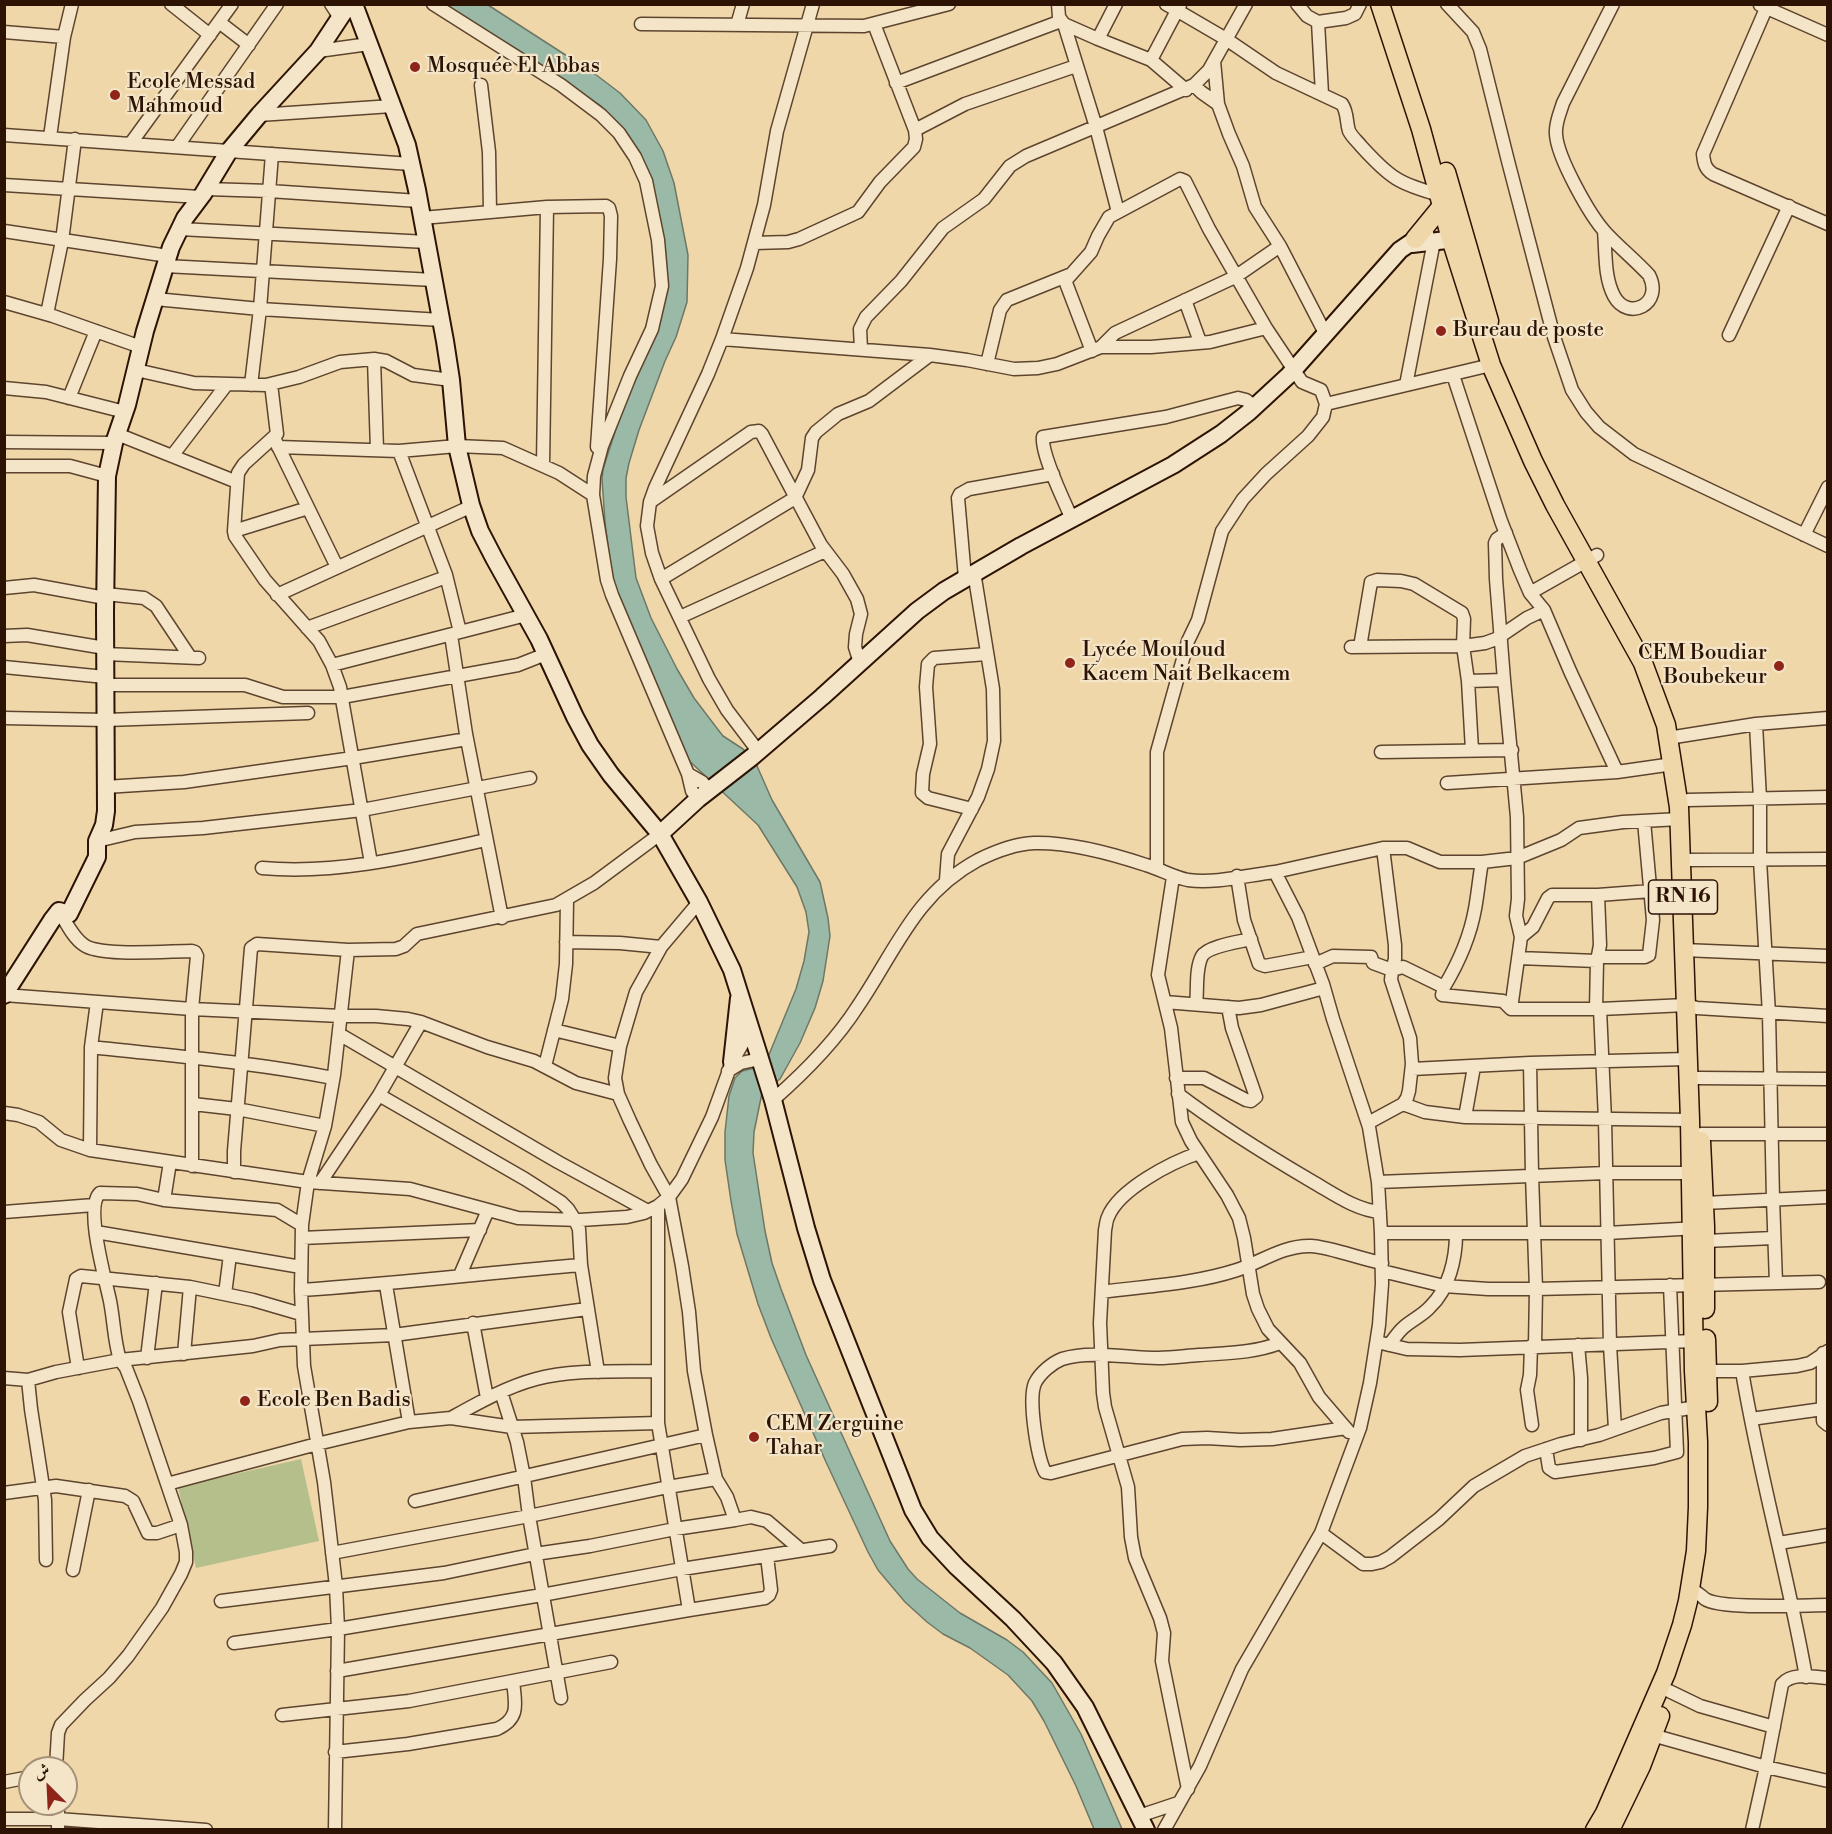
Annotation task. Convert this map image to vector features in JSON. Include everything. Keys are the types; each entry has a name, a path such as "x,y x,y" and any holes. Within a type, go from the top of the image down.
{"main road":[{"path":"354,4 407,145 427,242 451,380 457,446 471,506 480,531 526,615 590,745 611,775 660,834 699,902 732,970 771,1096 822,1280 913,1510 930,1538 1054,1662 1085,1707 1142,1823"},
{"name":"RN 16","path":"1380,4 1447,209"},
{"name":"RN 16","path":"1393,4 1439,148 1447,209 1435,240 1533,461 1591,559"},
{"path":"4,995 60,911 69,914 97,857 97,841 104,825 105,787 107,476 141,347 171,247 185,218 229,151 318,51 340,9"},
{"path":"660,834 860,663 917,611 970,575 1173,465 1221,434 1294,368 1326,335 1393,257 1435,240 1447,209"},
{"name":"RN 16","path":"1435,240 1490,324 1529,429 1604,591 1643,663 1661,710 1675,737 1688,800 1689,951 1691,1006 1698,1078 1690,1173 1700,1232"},
{"name":"RN 16","path":"1675,737 1673,764 1687,860"},
{"path":"730,1067 740,991"},
{"name":"RN 16","path":"1605,1828 1605,1813 1666,1673 1707,1555 1710,1500 1701,1371 1699,1284 1700,1232 1704,1203 1687,1059 1691,1006"},
{"name":"RN 16","path":"1605,1828 1641,1766 1690,1638 1695,1591 1698,1507 1696,1407 1701,1371 1694,1341 1699,1284"}],"street":[{"path":"50,137 64,37 72,4"},
{"path":"130,143 232,4"},
{"path":"177,147 277,4"},
{"path":"433,4 561,85 601,114 619,133 638,163 646,181 658,240 662,286 652,329 630,376 597,462"},
{"path":"737,26 742,4"},
{"path":"755,754 709,679 661,579 649,541 647,526 650,502 708,374 744,276 764,205 777,131 813,4"},
{"path":"641,24 864,26 949,4"},
{"path":"1098,39 1116,4"},
{"path":"861,349 860,329 866,317 901,281 943,228 984,199 1010,166 1018,160 1190,87 1209,70 1246,4"},
{"path":"1297,4 1307,16 1318,22 1346,18 1355,14 1360,4"},
{"path":"1447,4 1473,32 1480,49 1554,337 1572,390 1586,412 1599,427 1634,454 1827,546"},
{"path":"1604,231 1607,271 1614,296 1626,309 1640,307 1651,298 1652,281 1649,275 1604,231 1564,163 1558,148 1556,133 1563,103 1612,4"},
{"path":"1058,5 1096,127 1118,212"},
{"path":"177,6 210,35"},
{"path":"1827,35 1765,6 1702,154 1707,170 1713,174 1789,206 1827,225"},
{"path":"1151,60 1175,7 1276,73 1337,100 1344,107 1348,129 1377,165 1396,180 1447,209"},
{"path":"219,22 249,45"},
{"path":"896,83 1062,22 1151,60 1218,104"},
{"path":"1318,22 1322,94"},
{"path":"754,243 788,242 799,239 858,212 880,182 914,147 915,130 874,24"},
{"path":"4,32 64,37"},
{"path":"318,51 369,44"},
{"path":"1214,61 1218,104 1243,166 1255,207 1281,246 1326,335"},
{"path":"915,130 965,104 1076,66"},
{"path":"481,85 489,152 490,212"},
{"path":"259,115 392,106"},
{"path":"4,135 411,164"},
{"path":"47,314 62,241 75,139"},
{"path":"251,385 267,234 272,154"},
{"path":"987,364 1000,310 1007,300 1069,275 1091,252 1106,221 1178,179 1184,179 1235,277 1266,328 1302,382 1321,390 1326,404 1323,417 1308,435 1243,499 1222,531 1198,620 1188,641 1157,752 1157,868"},
{"path":"4,185 203,193 269,191 421,210 490,212 547,207 606,206 611,211 610,259 593,495 606,579 688,774 692,791 707,792"},
{"path":"1728,335 1789,206"},
{"path":"543,465 547,207"},
{"path":"180,228 427,242"},
{"path":"4,231 167,261 263,271 434,280"},
{"path":"1406,385 1435,240"},
{"path":"1096,349 1114,333 1235,277 1281,246"},
{"path":"1069,275 1066,283 1096,349"},
{"path":"155,299 260,309 441,320"},
{"path":"1185,300 1200,342"},
{"path":"4,302 47,314 141,347"},
{"path":"722,339 930,355 1014,369 1057,364 1096,349 1210,342 1266,328"},
{"path":"69,398 96,331"},
{"path":"661,579 795,498 808,470 812,438 816,432 838,414 869,400 930,355"},
{"path":"136,370 194,383 251,385 271,384 340,362 374,359 386,361 413,375 451,380"},
{"path":"374,359 377,450"},
{"path":"1326,404 1491,365"},
{"path":"1453,375 1501,521 1530,593 1544,610 1617,772"},
{"path":"172,456 227,384"},
{"path":"271,384 277,428 276,443 337,567"},
{"path":"4,388 46,392 125,412"},
{"path":"1072,519 1053,474 1043,437 1166,417 1238,398 1254,406"},
{"path":"650,502 755,430 762,434 825,551 843,574 860,607 861,614 855,647 860,663"},
{"path":"4,442 116,438 172,456 237,482"},
{"path":"371,863 342,697 332,665 319,641 277,595 234,536 237,482 240,470 276,443 399,451 457,446 503,448 559,473 593,495"},
{"path":"399,451 446,577 456,634 458,675 467,739 502,918"},
{"path":"4,466 70,466 107,476"},
{"path":"946,880 948,854 978,797 988,769 994,741 993,689 970,575 958,498 960,494 969,489 1053,474"},
{"path":"1804,535 1827,487"},
{"path":"277,595 471,506"},
{"path":"234,531 308,508"},
{"path":"1506,533 1495,543 1506,709 1512,750 1517,817 1518,898 1516,916 1521,937 1511,1009"},
{"path":"680,617 825,551"},
{"path":"1530,593 1591,559"},
{"path":"307,628 446,577"},
{"path":"1472,750 1468,681 1463,645 1464,619 1460,611 1436,599 1419,586 1401,581 1371,582 1355,647 1463,645 1492,641 1527,618 1544,610"},
{"path":"4,588 34,585 105,596 140,597 149,600 195,658 105,651 27,635 4,636"},
{"path":"332,665 526,615"},
{"path":"4,667 105,681 245,685 283,697 342,697 518,665 546,654"},
{"path":"972,809 928,798 922,793 923,774 930,744 926,687 928,664 934,658 987,654"},
{"path":"1468,681 1504,680"},
{"path":"4,718 106,720 308,713"},
{"path":"1675,737 1756,724 1827,718"},
{"path":"1756,724 1760,860 1769,1014 1776,1283"},
{"path":"105,787 184,782 467,739"},
{"path":"1381,752 1512,750"},
{"path":"1448,783 1617,772 1673,764"},
{"path":"97,841 135,832 203,828 362,810 530,778"},
{"path":"1688,800 1827,797"},
{"path":"771,1096 802,1074 840,1032 922,906 946,880 995,851 1034,843 1064,844 1157,868 1173,877 1209,880 1275,872 1383,848 1407,848 1440,862 1482,862 1517,858 1561,840 1579,828 1680,819"},
{"path":"1518,958 1597,959 1649,955 1653,920 1644,821"},
{"path":"234,1172 237,1109 252,946 257,944 348,950 396,949 404,946 417,934 556,905 594,884 660,834"},
{"path":"262,868 291,871 347,867 486,840"},
{"path":"1368,1123 1403,1104 1407,1098 1412,1069 1410,1038 1392,983 1395,945 1383,848"},
{"path":"1687,860 1827,859"},
{"path":"1482,862 1477,884 1476,908 1469,935 1459,962 1444,987 1442,995 1503,1001 1511,1009 1691,1006 1769,1014 1827,1016"},
{"path":"1164,1830 1188,1789 1215,1734 1242,1669 1321,1533 1356,1439 1370,1383 1383,1344 1380,1325 1382,1233 1378,1182 1368,1123 1314,960 1298,917 1275,872"},
{"path":"1237,876 1244,920 1257,959 1262,965 1333,956 1371,957 1373,963 1392,970 1403,967 1444,987"},
{"path":"1173,877 1158,975 1171,1028 1180,1112 1185,1130 1227,1195 1239,1218 1253,1294 1268,1329 1300,1363 1319,1396 1356,1439"},
{"path":"1521,937 1533,927 1552,894 1598,895 1651,891"},
{"path":"1598,895 1600,945 1597,959 1598,1009 1605,1120 1610,1345 1615,1429"},
{"path":"545,1066 562,999 566,964 567,900"},
{"path":"699,902 661,947 647,970 633,1000 620,1046 615,1078 618,1094 651,1165 669,1197 684,1277 694,1371 706,1435 716,1479 727,1497 735,1520"},
{"path":"60,911 77,939 92,949 116,952 195,952 197,956 192,1009 192,1166"},
{"path":"1197,1004 1199,966 1202,955 1220,946 1251,939"},
{"path":"566,942 620,943 661,947"},
{"path":"335,1830 338,1629 336,1586 324,1482 304,1366 301,1267 302,1225 314,1183 325,1126 342,1016 348,950"},
{"path":"1689,951 1827,956"},
{"path":"1165,1002 1239,1008 1261,1005 1324,988"},
{"path":"4,995 192,1009 408,1019 545,1066 576,1083 618,1094"},
{"path":"90,1150 91,1047 97,1002"},
{"path":"1176,1078 1204,1078 1246,1100 1251,1101 1256,1097 1232,1028 1228,1007"},
{"path":"314,1183 379,1095 421,1022"},
{"path":"4,1113 39,1122 61,1140 90,1150 314,1183 410,1189 518,1218 575,1220 627,1216 653,1208 669,1197 692,1160 712,1117 730,1067 751,1029"},
{"path":"554,1030 620,1046"},
{"path":"339,1034 558,1162 653,1208"},
{"path":"91,1047 241,1063 333,1078"},
{"path":"1412,1069 1687,1059"},
{"path":"730,1067 760,1060"},
{"path":"1530,1064 1536,1289 1533,1346 1527,1390 1532,1425"},
{"path":"1465,1117 1474,1067"},
{"path":"1698,1078 1827,1079"},
{"path":"1178,1094 1209,1118 1298,1173 1360,1208 1380,1212"},
{"path":"379,1095 561,1202 579,1229 581,1265 598,1372"},
{"path":"193,1104 237,1109 325,1126"},
{"path":"1403,1104 1425,1112 1465,1117 1605,1120 1772,1134 1827,1134"},
{"path":"1188,1789 1162,1661 1164,1632 1135,1558 1131,1537 1128,1487 1105,1407 1100,1355 1100,1323 1105,1230 1108,1216 1118,1202 1163,1167 1199,1153"},
{"path":"164,1200 170,1162"},
{"path":"1378,1182 1532,1175 1690,1173"},
{"path":"57,1756 58,1733 62,1725 128,1656 162,1608 186,1562 181,1525 135,1390 116,1347 110,1302 99,1255 94,1205 96,1197 102,1193 137,1194 164,1200 277,1210 302,1225"},
{"path":"1704,1203 1827,1197"},
{"path":"4,1212 94,1205"},
{"path":"653,1208 658,1423 689,1610"},
{"path":"460,1275 488,1210"},
{"path":"302,1238 480,1230"},
{"path":"96,1232 301,1267"},
{"path":"1382,1233 1700,1232 1774,1238"},
{"path":"1383,1344 1429,1309 1437,1300 1453,1264 1456,1234"},
{"path":"1102,1292 1188,1281 1238,1269 1299,1246 1313,1246 1444,1286 1536,1289 1819,1282"},
{"path":"225,1294 230,1255"},
{"path":"301,1290 386,1285 460,1275 581,1265"},
{"path":"78,1368 69,1312 76,1279 81,1276 190,1287 301,1314"},
{"path":"147,1358 156,1282"},
{"path":"386,1285 409,1422"},
{"path":"1670,1285 1677,1452"},
{"path":"184,1354 190,1287"},
{"path":"4,1378 28,1380 120,1360 254,1346 274,1341 394,1335 587,1309"},
{"path":"472,1323 487,1398"},
{"path":"1383,1344 1407,1349 1460,1350 1694,1341"},
{"path":"1280,1343 1250,1352 1159,1358 1100,1355 1062,1359 1039,1376 1033,1391 1033,1423 1043,1468 1048,1474 1182,1439 1272,1439 1346,1428"},
{"path":"1578,1344 1581,1378 1581,1440"},
{"path":"1701,1371 1742,1371 1797,1366 1810,1363 1825,1352"},
{"path":"1825,1352 1823,1421 1827,1425"},
{"path":"451,1418 487,1398 525,1382 547,1376 658,1371"},
{"path":"1742,1371 1755,1447 1779,1544 1806,1677"},
{"path":"28,1380 45,1500 46,1560"},
{"path":"501,1392 524,1477 542,1596 561,1698"},
{"path":"1321,1533 1363,1564 1381,1562 1439,1520 1474,1486 1525,1456 1661,1413 1696,1407"},
{"path":"1751,1419 1823,1409"},
{"path":"167,1484 409,1422 451,1418 512,1427 658,1423"},
{"path":"416,1500 706,1435"},
{"path":"1546,1449 1549,1468 1555,1472 1654,1458 1698,1447"},
{"path":"332,1553 716,1479"},
{"path":"4,1493 56,1486 125,1496 133,1501 148,1533 157,1533 181,1525"},
{"path":"73,1570 89,1490"},
{"path":"221,1601 444,1573 535,1554 752,1517 767,1521 801,1550"},
{"path":"1779,1544 1827,1535"},
{"path":"234,1643 338,1629 542,1596 682,1569 830,1546"},
{"path":"337,1671 765,1598 771,1590 767,1556"},
{"path":"1695,1591 1713,1602 1758,1606 1827,1605"},
{"path":"282,1715 409,1701 611,1662"},
{"path":"1752,1830 1782,1684 1786,1679 1827,1678"},
{"path":"335,1752 408,1744 496,1729 507,1724 515,1711 513,1681"},
{"path":"1669,1691 1700,1706 1774,1727"},
{"path":"1652,1735 1766,1767 1827,1781"},
{"path":"1142,1823 1178,1803"},
{"path":"4,1819 58,1824 206,1830"}],"green space":[{"path":"301,1459 319,1541 196,1568 178,1487"}],"shaded area":[{"path":"445,5 488,5 595,74 620,93 646,120 663,151 674,183 688,255 687,302 676,337 639,430 626,478 626,497 636,578 651,618 694,698 723,736 743,749 757,766 772,800 820,882 830,936 823,981 815,1008 800,1043 780,1079 762,1093 754,1132 753,1153 772,1263 806,1355 890,1541 917,1579 960,1613 1023,1652 1052,1683 1081,1734 1122,1829 1094,1829 1044,1721 1032,1701 1008,1675 927,1622 905,1602 878,1570 826,1462 758,1304 737,1234 725,1160 729,1096 735,1078 742,1071 754,1068 768,1057 796,989 809,932 806,912 797,887 758,825 685,757 613,587 605,522 603,469 627,395 663,310 666,287 647,169 632,142 601,106 539,63"}],"place":[{"name":"Mosquée El Abbas","path":"415,67"},
{"name":"Ecole Messad Mahmoud","path":"115,95"},
{"name":"Bureau de poste","path":"1441,331"},
{"name":"Lycée Mouloud Kacem Nait Belkacem","path":"1070,663"},
{"name":"CEM Boudiar Boubekeur","path":"1779,666"},
{"name":"Ecole Ben Badis","path":"245,1401"},
{"name":"CEM Zerguine Tahar","path":"754,1437"}]}
